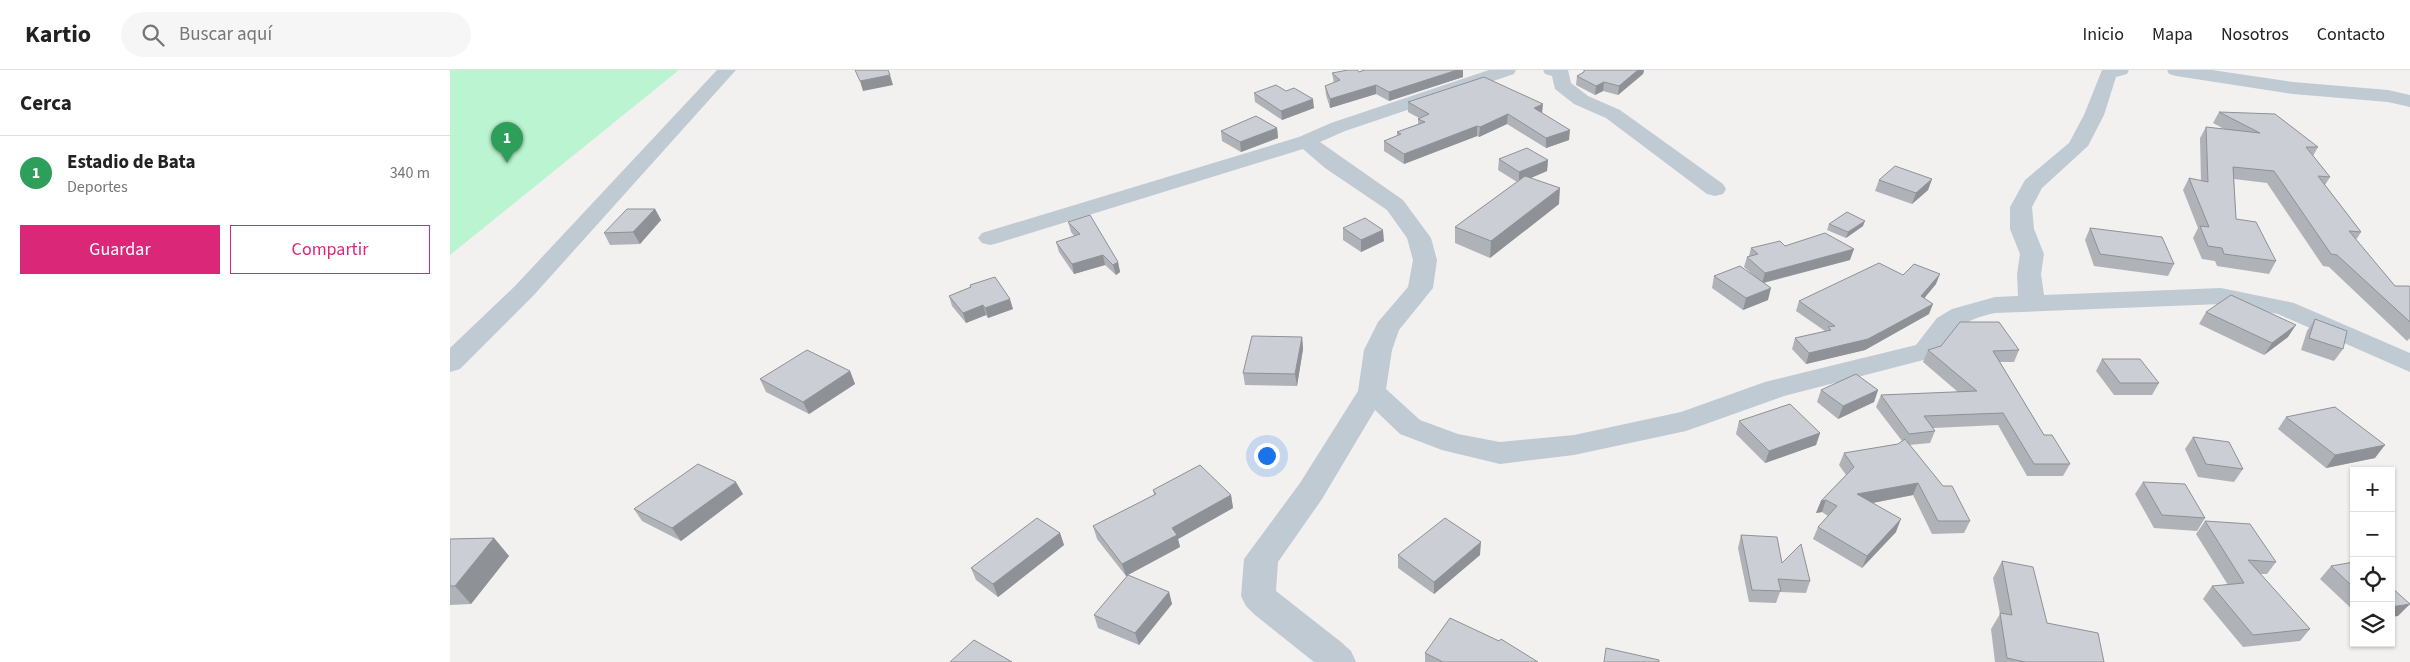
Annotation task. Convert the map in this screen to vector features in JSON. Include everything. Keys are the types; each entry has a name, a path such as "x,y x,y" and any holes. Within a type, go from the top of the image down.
{"street":[{"path":"450,362 524,291 727,70"},
{"path":"990,238 1306,141 1338,128 1507,70"},
{"path":"1552,70 1561,73 1562,85 1581,100 1613,114 1715,189"},
{"path":"2032,304 2029,274 2032,254 2022,229 2021,207 2033,184 2078,146 2094,115 2108,74 2120,70"},
{"path":"2176,70 2293,88 2388,96 2410,102"},
{"path":"1306,141 1333,163 1395,205 1419,238 1425,260 1420,288 1387,328 1378,350 1372,391 1311,491 1260,559 1258,596 1273,612 1328,651 1338,662"},
{"path":"1372,391 1410,427 1453,443 1500,453 1574,445 1686,421 1775,389 1925,351 1938,329 1962,312 1995,306 2221,296 2285,308 2410,363"}],"green space":[{"path":"450,70 679,70 450,255"}],"building":[{"path":"855,70 888,70 890,75 860,81"},
{"path":"1357,70 1359,72 1365,70 1457,70 1389,92 1376,85 1330,99 1325,86 1340,80 1332,73"},
{"path":"1584,70 1638,70 1619,86 1604,82 1596,86 1577,76 1584,72"},
{"path":"1484,77 1543,104 1534,108 1570,130 1546,138 1508,114 1480,127 1477,126 1404,154 1384,141 1401,134 1397,132 1425,122 1418,119 1429,114 1408,102"},
{"path":"1276,85 1286,91 1294,88 1313,99 1281,111 1254,93"},
{"path":"2219,112 2275,114 2318,147 2306,147 2330,177 2318,176 2361,232 2349,231 2395,286 2410,287 2410,322 2337,255 2331,254 2274,171 2233,167 2236,219 2256,222 2276,261 2224,254 2222,248 2208,246 2200,226 2209,227 2189,178 2208,182 2206,127 2260,133"},
{"path":"1256,116 1277,128 1240,142 1221,131"},
{"path":"1527,148 1548,160 1519,172 1499,159"},
{"path":"1895,166 1932,179 1916,193 1879,180"},
{"path":"1525,176 1560,188 1491,241 1455,227"},
{"path":"627,209 655,209 633,232 604,233"},
{"path":"1847,212 1865,221 1848,232 1829,224"},
{"path":"1090,215 1118,262 1113,265 1103,255 1072,264 1056,242 1080,234 1068,222"},
{"path":"1365,218 1383,230 1361,240 1343,228"},
{"path":"2090,228 2162,237 2174,264 2100,254"},
{"path":"1825,233 1854,249 1765,273 1747,257 1758,254 1751,248 1780,241 1785,246"},
{"path":"1879,263 1903,275 1914,264 1940,274 1921,296 1933,304 1868,339 1809,353 1795,338 1831,330 1828,327 1835,326 1799,301"},
{"path":"1740,266 1771,288 1746,298 1714,276"},
{"path":"995,277 1010,299 985,308 983,305 963,313 949,296 971,287 970,285"},
{"path":"2231,295 2296,325 2272,343 2206,312"},
{"path":"2315,319 2347,331 2343,349 2309,338"},
{"path":"1960,322 1999,322 2019,350 1993,351 2044,435 2052,435 2070,464 2034,464 2003,413 1924,416 1935,431 1909,434 1881,395 1977,391 1928,350 1941,346"},
{"path":"1252,336 1302,337 1295,374 1243,373"},
{"path":"807,350 850,371 803,402 760,379"},
{"path":"2102,359 2140,359 2159,383 2120,383"},
{"path":"1856,374 1878,390 1843,406 1821,390"},
{"path":"1790,404 1820,433 1769,451 1739,421"},
{"path":"2335,407 2385,445 2335,455 2286,417"},
{"path":"2193,437 2229,442 2243,469 2206,464"},
{"path":"1905,439 1943,486 1952,486 1970,521 1938,521 1918,483 1857,494 1901,519 1867,556 1818,527 1837,506 1826,500 1821,501 1854,467 1844,453 1898,444"},
{"path":"698,464 736,482 672,528 634,509"},
{"path":"1200,465 1231,495 1172,528 1177,535 1122,564 1093,526 1156,494 1153,490"},
{"path":"2143,482 2185,484 2205,518 2162,515"},
{"path":"1037,518 1060,533 993,584 971,568"},
{"path":"1445,518 1481,542 1434,582 1398,555"},
{"path":"2205,521 2250,524 2276,562 2248,560 2310,629 2253,635 2212,586 2244,583"},
{"path":"1741,535 1777,537 1782,563 1801,544 1810,581 1778,579 1781,591 1752,590"},
{"path":"494,538 455,586 450,586 450,539"},
{"path":"2002,561 2033,567 2047,623 2098,633 2104,662 2025,662 2007,658 2000,613 2012,615"},
{"path":"2350,563 2350,584 2331,566"},
{"path":"1128,575 1169,592 1135,633 1094,615"},
{"path":"2395,591 2410,604 2395,606"},
{"path":"1450,618 1499,641 1501,639 1538,662 1443,662 1425,653"},
{"path":"974,640 1012,662 950,662"},
{"path":"1606,648 1659,660 1659,662 1604,662"}],"place":[{"name":"Estadio de Bata","path":"507,163"}]}
